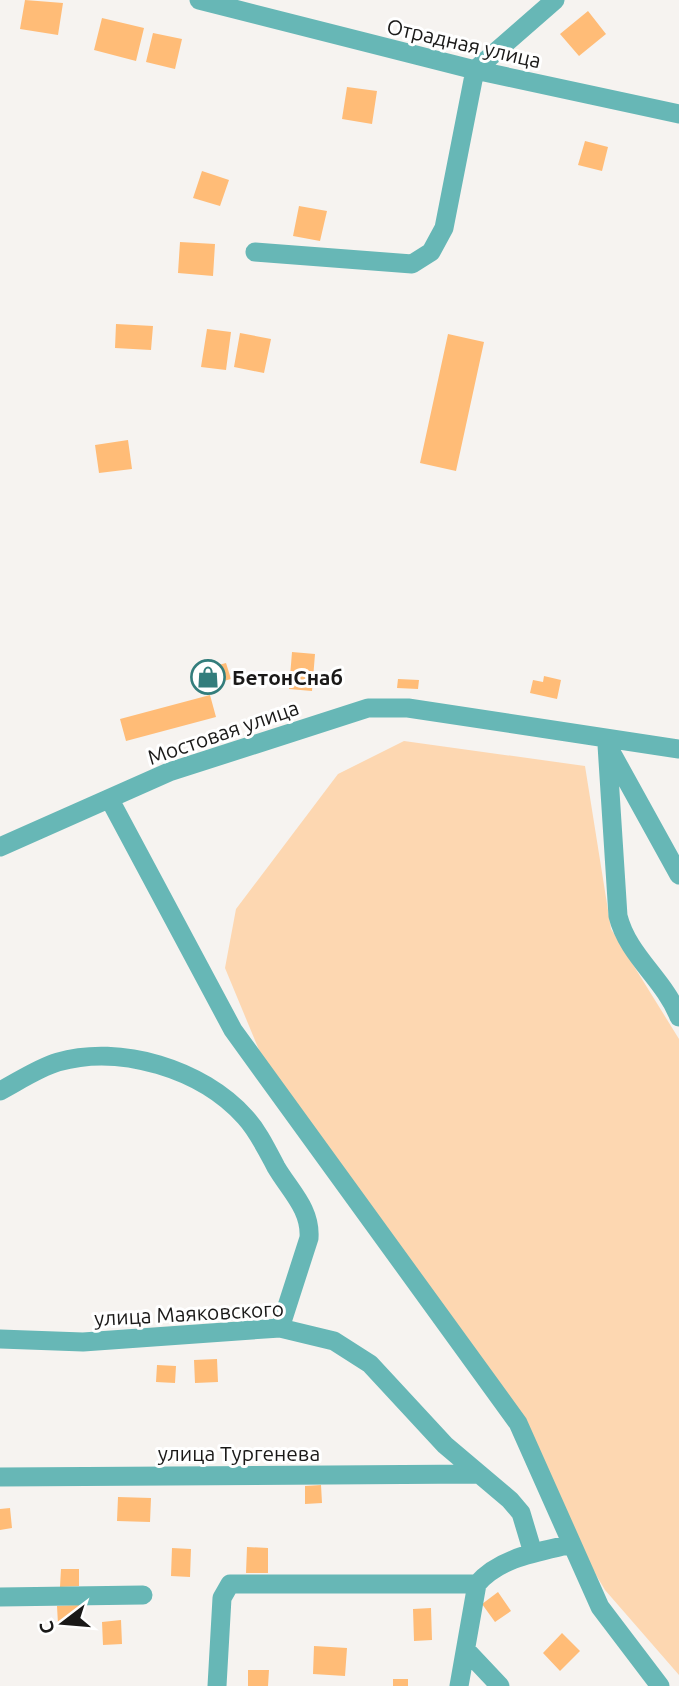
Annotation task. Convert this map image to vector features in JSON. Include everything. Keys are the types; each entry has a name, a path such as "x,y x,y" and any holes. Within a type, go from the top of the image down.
{"street":[{"path":"255,252 412,264 430,252 444,228 475,70 555,0"},
{"name":"Отрадная улица","path":"207,1 475,70 679,114"},
{"name":"Мостовая улица","path":"0,847 169,772 368,708 408,708 609,741 679,749"},
{"path":"609,741 679,875"},
{"path":"609,741 611,839 620,926 634,952 669,993 679,1017"},
{"path":"110,800 233,1030 518,1423 600,1607 660,1686"},
{"path":"0,1091 56,1063 98,1058 136,1059 183,1073 234,1106 252,1125 286,1184 304,1209 309,1223 309,1238 280,1328"},
{"name":"улица Маяковского","path":"0,1339 83,1342 280,1328 316,1334 348,1348 387,1380 444,1445 522,1513 533,1553"},
{"name":"улица Тургенева","path":"0,1477 478,1474"},
{"path":"459,1686 477,1584 490,1571 533,1553 572,1544"},
{"path":"217,1686 221,1608 226,1588 237,1583 477,1584"},
{"path":"0,1597 143,1595"},
{"path":"467,1651 500,1686"}],"shaded area":[{"path":"404,741 585,766 611,929 679,1039 679,1675 605,1590 556,1508 522,1416 264,1062 225,968 236,909 338,774"}],"building":[{"path":"25,0 63,3 58,35 20,29"},
{"path":"588,11 606,34 579,56 560,34"},
{"path":"102,18 144,28 136,61 94,50"},
{"path":"153,33 182,39 175,69 146,62"},
{"path":"347,87 377,91 372,124 342,119"},
{"path":"585,141 608,147 602,171 578,165"},
{"path":"202,171 229,180 220,206 193,198"},
{"path":"299,206 327,211 320,241 293,236"},
{"path":"180,242 215,244 213,276 178,273"},
{"path":"116,324 153,326 151,350 115,348"},
{"path":"207,329 231,332 226,370 201,367"},
{"path":"240,333 271,339 264,373 234,367"},
{"path":"448,334 484,342 456,471 420,463"},
{"path":"128,440 132,469 99,473 95,445"},
{"path":"292,652 315,654 312,691 289,689"},
{"path":"226,663 231,679 201,687 196,671"},
{"path":"544,676 561,680 557,699 530,693 533,680 543,682"},
{"path":"398,679 419,680 418,689 397,688"},
{"path":"210,695 216,717 126,741 120,719"},
{"path":"217,1359 218,1382 195,1383 194,1360"},
{"path":"157,1365 176,1366 175,1383 156,1382"},
{"path":"321,1485 322,1503 305,1504 305,1486"},
{"path":"118,1497 151,1498 150,1522 117,1521"},
{"path":"10,1508 12,1528 0,1530 0,1509"},
{"path":"247,1547 268,1548 268,1573 246,1573"},
{"path":"172,1548 191,1549 190,1577 171,1576"},
{"path":"61,1569 79,1569 79,1586 60,1587"},
{"path":"498,1592 511,1611 495,1622 482,1604"},
{"path":"79,1605 80,1623 58,1624 57,1606"},
{"path":"431,1608 432,1640 414,1641 413,1609"},
{"path":"121,1620 122,1644 103,1645 102,1622"},
{"path":"562,1633 580,1651 560,1671 543,1653"},
{"path":"314,1646 347,1648 345,1676 313,1674"},
{"path":"248,1670 269,1670 268,1686 248,1686"},
{"path":"393,1679 408,1679 408,1686 393,1686"}],"place":[{"name":"БетонСнаб","path":"208,677"}]}
